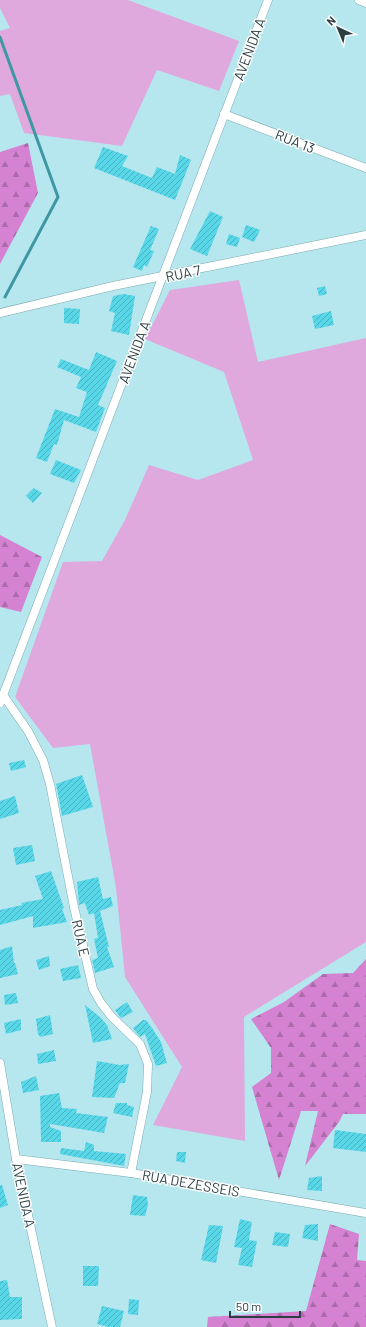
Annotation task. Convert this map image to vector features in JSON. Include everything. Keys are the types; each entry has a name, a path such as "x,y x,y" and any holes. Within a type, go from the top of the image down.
{"street":[{"name":"AVENIDA A","path":"0,703 268,0"},
{"path":"359,0 366,2"},
{"name":"RUA 13","path":"224,114 366,168"},
{"name":"RUA 7","path":"0,313 113,286 366,235"},
{"name":"RUA E","path":"3,695 28,731 43,760 50,784 74,907 93,989 111,1016 140,1044 148,1064 147,1092 131,1173"},
{"name":"AVENIDA A","path":"0,1063 16,1159 52,1327"},
{"name":"RUA DEZESSEIS","path":"16,1159 131,1173 366,1213"}],"shaded area":[{"path":"0,0 128,0 239,41 219,91 157,70 122,146 24,133 10,94 0,96 0,31 10,28 0,8"},
{"path":"239,280 258,362 366,338 366,942 244,1017 245,1141 153,1125 182,1067 125,977 116,888 90,744 53,748 15,697 63,562 102,561 125,520 149,465 198,480 253,460 224,372 145,339 170,290"}],"green space":[{"path":"28,143 38,193 0,264 0,152"},
{"path":"0,535 42,557 21,612 0,607"},
{"path":"366,959 366,1114 343,1114 339,1122 305,1166 318,1111 301,1111 279,1180 252,1087 271,1073 271,1048 251,1019 284,1002 323,974 353,973"},
{"path":"330,1224 359,1234 357,1260 366,1261 366,1327 207,1327 208,1317 306,1311"}],"building":[{"path":"103,147 128,156 122,166 152,178 157,167 175,174 180,155 191,160 175,200 94,168"},
{"path":"210,211 223,217 207,256 190,249"},
{"path":"246,225 260,230 254,242 242,237"},
{"path":"151,226 159,229 150,250 154,251 147,267 144,265 142,271 133,267"},
{"path":"229,234 240,238 237,247 226,244"},
{"path":"325,286 327,294 319,296 317,288"},
{"path":"124,294 135,296 129,335 111,331 115,313 109,311 113,296"},
{"path":"64,308 80,309 79,324 64,323"},
{"path":"331,311 334,325 315,329 312,316"},
{"path":"96,352 117,361 98,405 105,408 96,432 64,420 57,445 54,444 47,462 36,458 55,409 79,417 87,392 76,388 81,377 57,367 61,359 89,370"},
{"path":"56,460 81,470 74,483 50,474"},
{"path":"34,488 42,493 33,503 26,496"},
{"path":"24,760 26,767 11,771 9,763"},
{"path":"82,775 93,807 62,816 56,784"},
{"path":"15,796 19,813 0,819 0,801"},
{"path":"32,845 35,861 16,865 13,848"},
{"path":"51,871 64,908 62,909 67,922 33,928 33,916 0,925 0,910 22,905 21,903 43,899 35,876"},
{"path":"98,877 103,899 111,897 113,906 100,911 109,947 107,947 114,967 95,973 92,960 98,958 94,939 98,938 94,913 89,915 85,903 79,905 77,882"},
{"path":"12,946 14,963 18,974 0,978 0,950"},
{"path":"49,956 50,966 39,970 36,960"},
{"path":"78,965 81,978 63,981 60,969"},
{"path":"16,993 18,1003 5,1005 4,995"},
{"path":"127,1002 133,1012 121,1018 115,1010"},
{"path":"85,1005 100,1017 107,1025 112,1039 93,1043"},
{"path":"50,1015 53,1034 40,1037 38,1034 36,1019"},
{"path":"21,1019 21,1030 6,1034 4,1023"},
{"path":"143,1020 146,1020 161,1042 167,1063 156,1066 145,1034 140,1037 133,1028"},
{"path":"54,1050 56,1061 38,1064 37,1054"},
{"path":"97,1061 120,1065 129,1064 125,1083 120,1083 114,1098 92,1097"},
{"path":"36,1076 39,1090 23,1093 21,1082"},
{"path":"59,1093 62,1108 77,1109 76,1113 108,1117 104,1133 50,1124 50,1127 61,1131 61,1142 41,1142 40,1096"},
{"path":"116,1103 127,1103 127,1105 134,1107 132,1117 113,1113"},
{"path":"335,1130 366,1134 366,1152 333,1148"},
{"path":"86,1142 94,1145 94,1151 126,1154 124,1166 60,1154 61,1148 84,1151"},
{"path":"177,1152 186,1152 185,1163 176,1161"},
{"path":"322,1176 322,1191 307,1190 309,1178"},
{"path":"0,1185 2,1185 8,1205 0,1208"},
{"path":"133,1195 147,1197 148,1205 145,1216 130,1215"},
{"path":"240,1219 252,1222 249,1240 257,1241 252,1267 238,1265 242,1248 234,1247"},
{"path":"318,1224 318,1241 302,1238 305,1225"},
{"path":"209,1225 223,1226 216,1263 201,1260"},
{"path":"275,1232 290,1234 288,1247 272,1245"},
{"path":"83,1266 99,1266 98,1286 83,1286"},
{"path":"7,1280 10,1297 22,1297 22,1319 0,1320 0,1281"},
{"path":"129,1299 139,1300 138,1315 128,1314"},
{"path":"102,1306 124,1311 120,1327 109,1327 97,1324"}],"waterway":[{"path":"0,37 58,197 5,297"}]}
